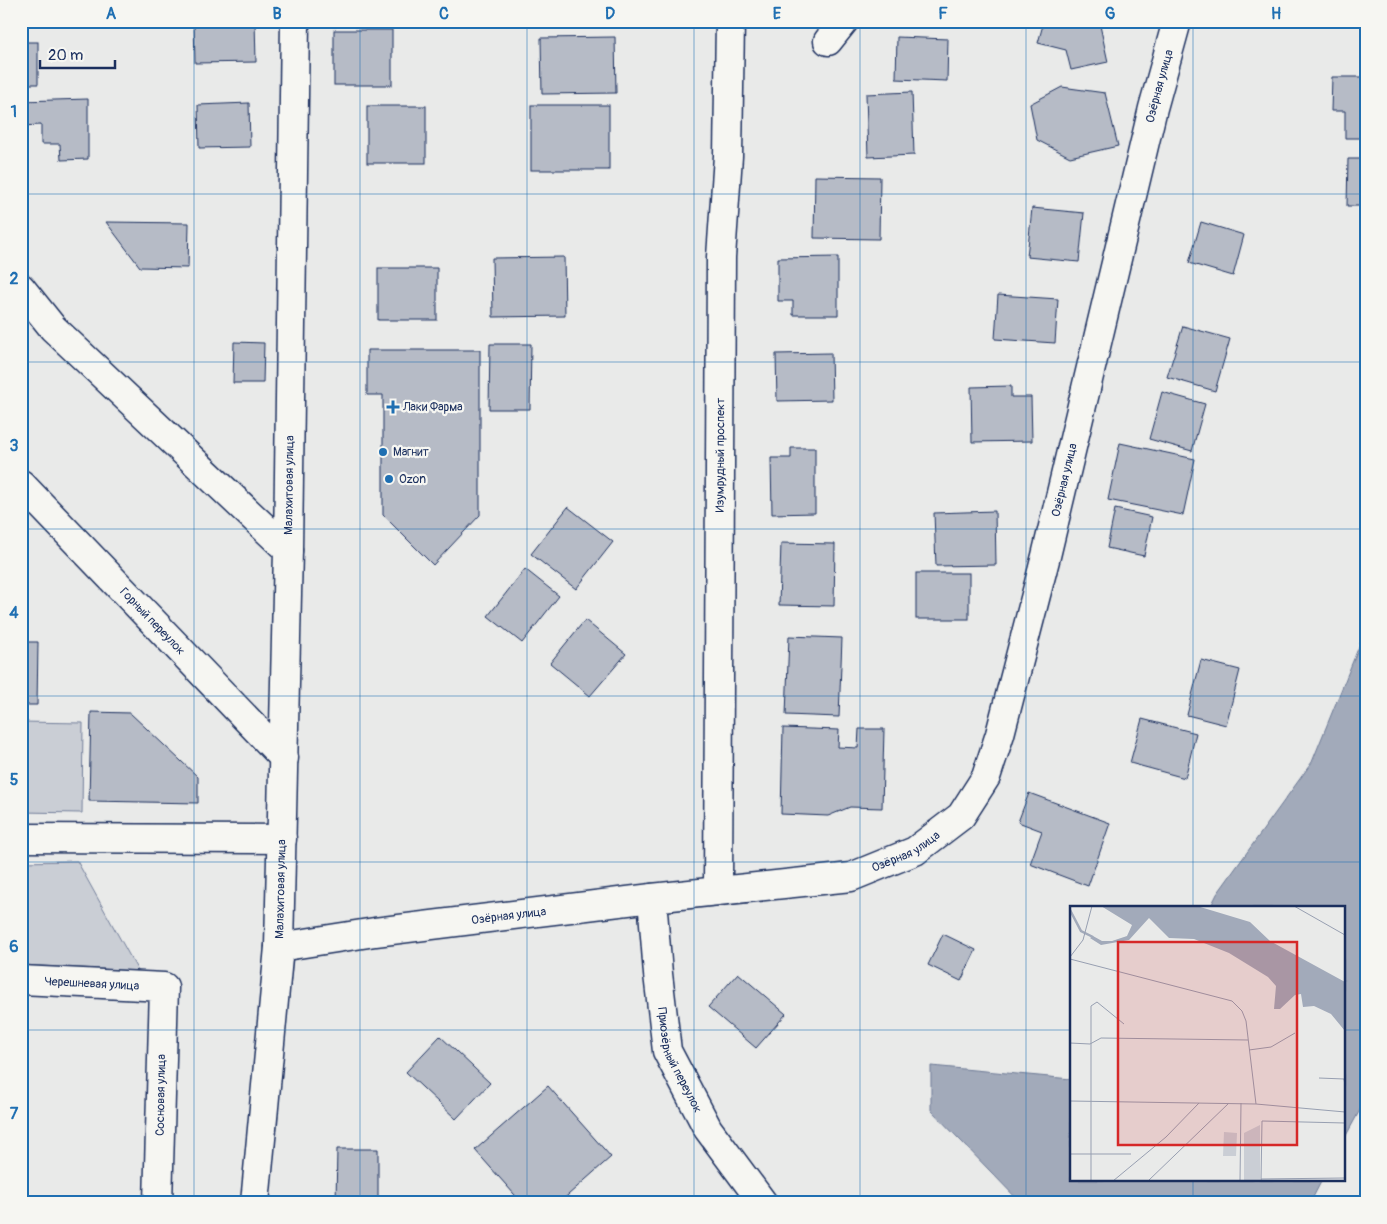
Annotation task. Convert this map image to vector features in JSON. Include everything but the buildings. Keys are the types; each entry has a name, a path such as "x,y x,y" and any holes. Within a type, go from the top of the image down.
{"street":[{"name":"Малахитовая улица","path":"279,947 288,550 295,21"},
{"name":"Изумрудный проспект","path":"718,890 721,257 728,156 730,21"},
{"name":"Озёрная улица","path":"279,947 375,932 652,898 851,877 915,851 961,816 986,777 1000,734 1046,556 1153,108 1176,21"},
{"path":"21,288 53,328 288,550"},
{"name":"Горный переулок","path":"21,484 284,758"},
{"path":"21,838 282,838"},
{"name":"Приозёрный переулок","path":"652,898 667,1051 708,1129 763,1203"},
{"path":"255,1203 279,947"},
{"name":"Черешневая улица","path":"21,980 164,987"},
{"name":"Сосновая улица","path":"158,1203 164,987"}],"shaded area":[{"path":"21,722 83,723 82,813 21,812"},
{"path":"77,861 138,971 21,965 21,862"}],"water":[{"path":"1366,629 1366,1099 1344,1139 1344,906 1211,906 1217,894 1312,762"},
{"path":"931,1066 1070,1079 1070,1182 1321,1182 1310,1203 1021,1203 931,1110"}],"place":[{"name":"Лаки Фарма","path":"393,407"},
{"name":"Магнит","path":"383,452"},
{"name":"Ozon","path":"389,479"}]}
